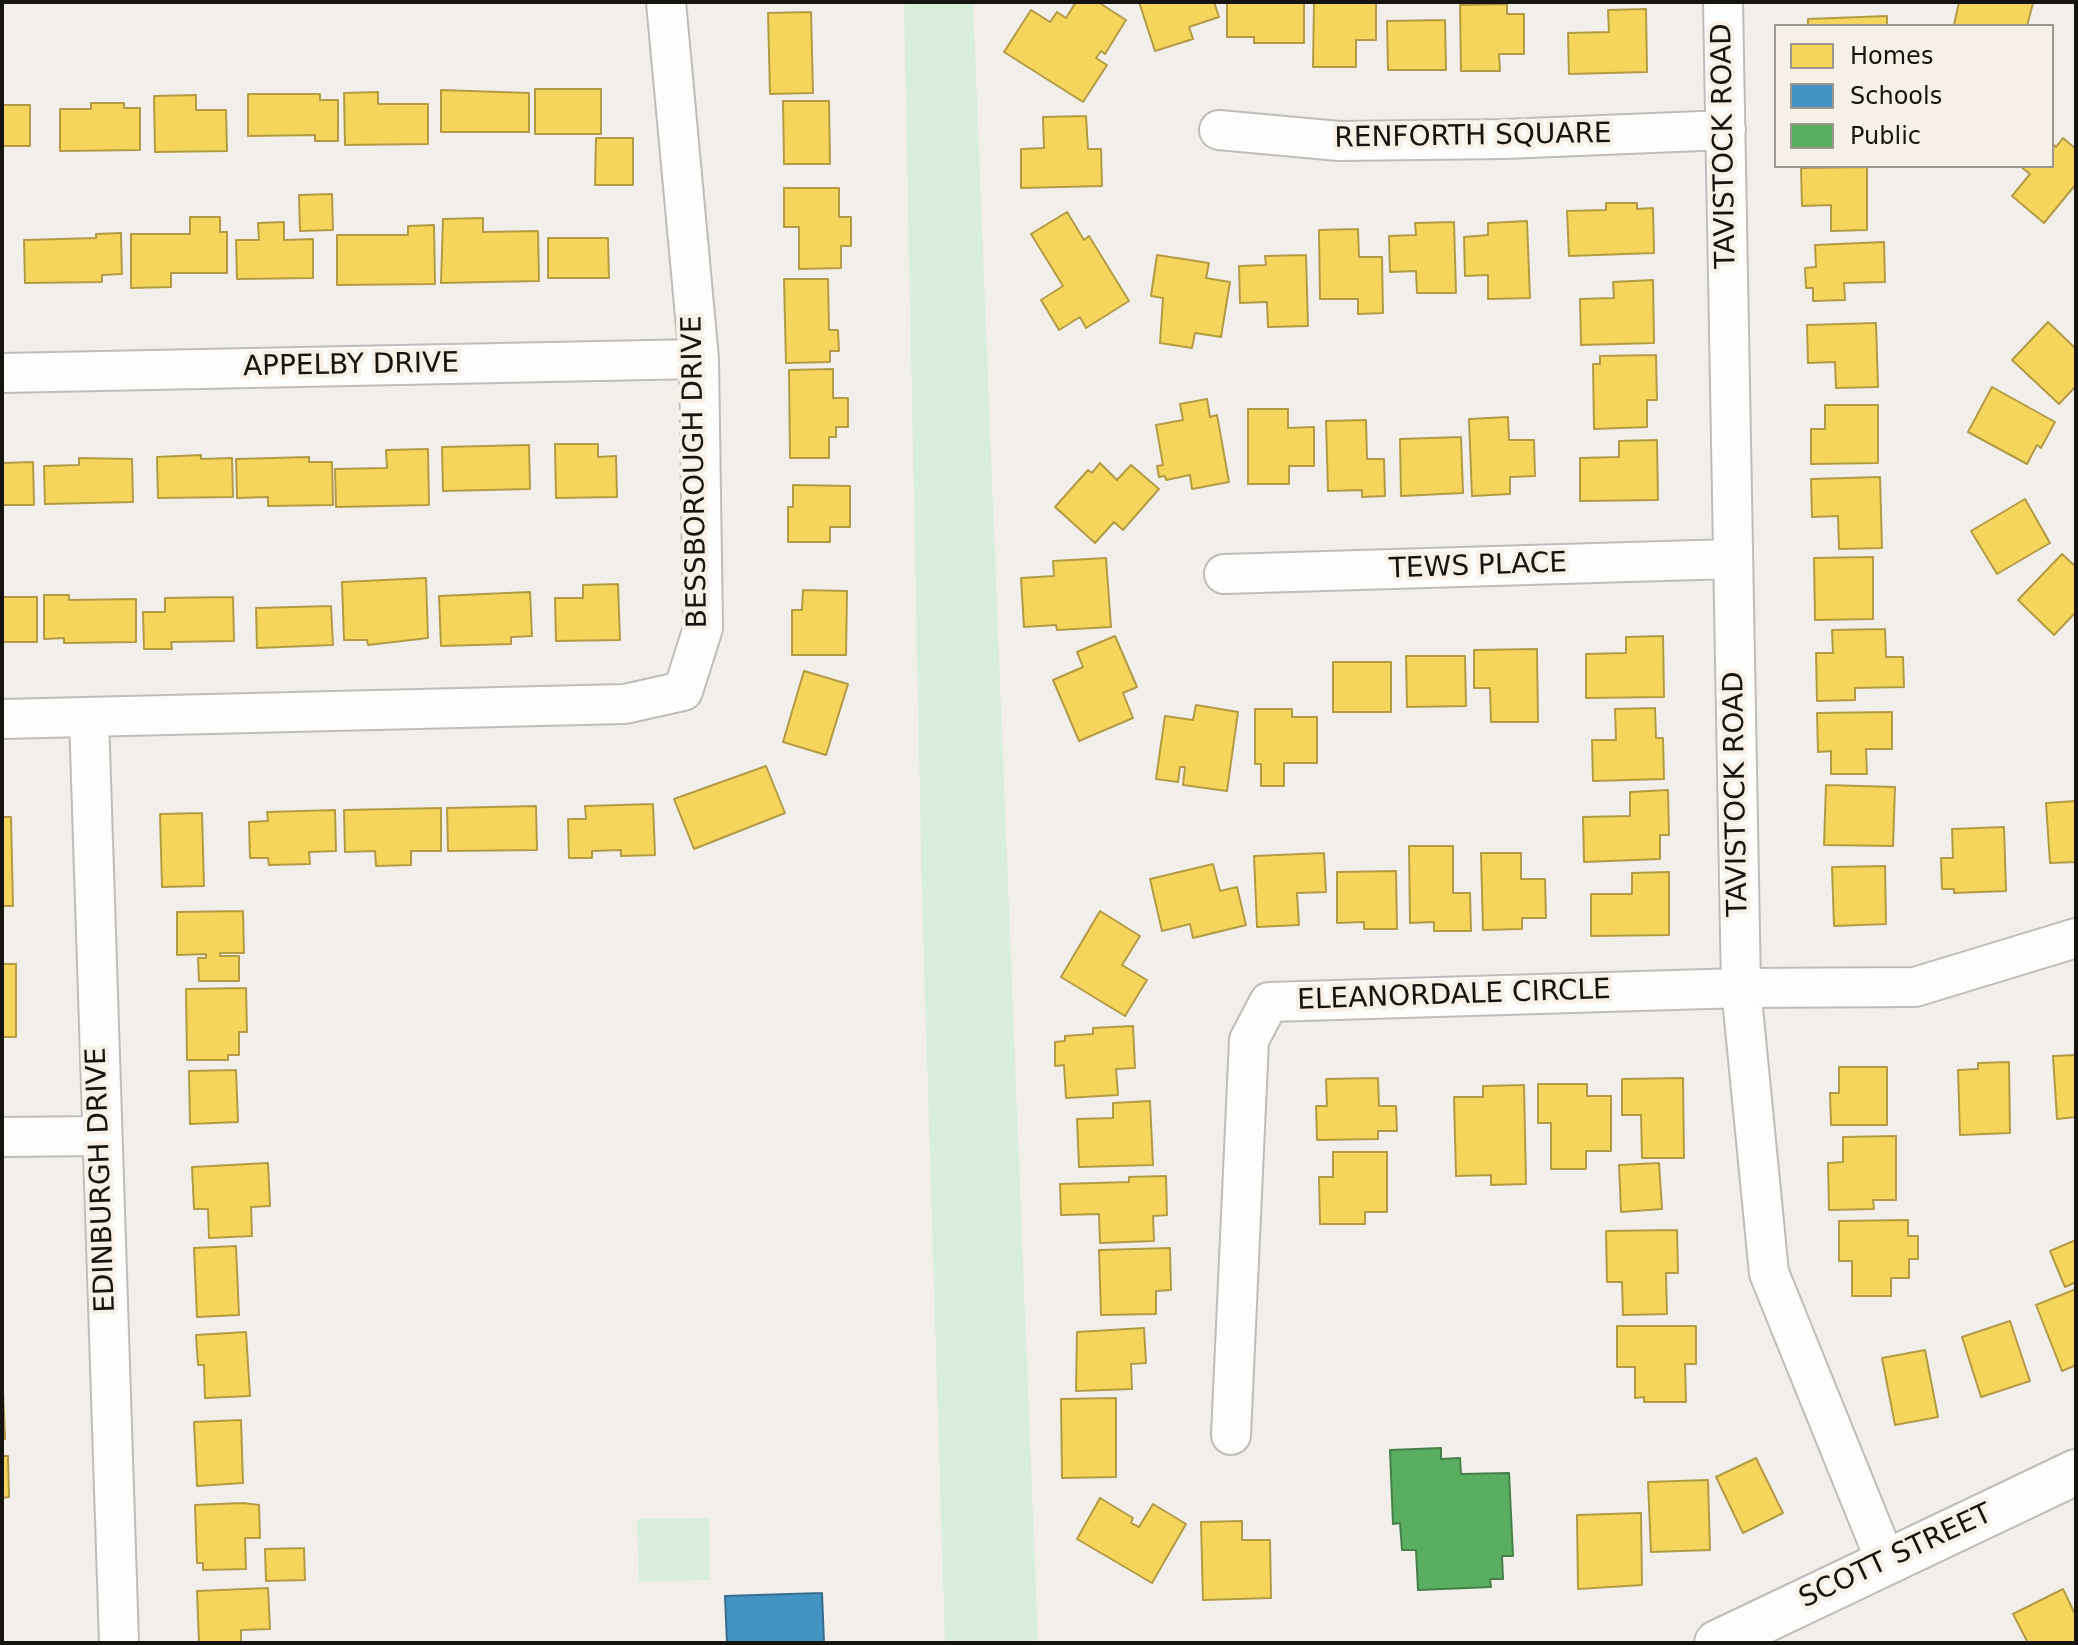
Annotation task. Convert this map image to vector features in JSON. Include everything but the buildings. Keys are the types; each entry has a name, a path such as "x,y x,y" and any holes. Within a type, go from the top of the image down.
{"main road":[{"name":"SCOTT STREET","path":"1717,1643 2076,1472"}],"street":[{"name":"BESSBOROUGH DRIVE","path":"2,719 625,704 683,691 703,628 699,359 666,2"},
{"name":"TAVISTOCK ROAD","path":"1723,2 1741,988 1769,1273 1886,1562"},
{"name":"RENFORTH SQUARE","path":"1219,130 1339,141 1505,139 1726,130"},
{"name":"APPELBY DRIVE","path":"2,373 699,359"},
{"name":"TEWS PLACE","path":"1224,574 1731,559"},
{"name":"EDINBURGH DRIVE","path":"89,717 100,1136 119,1643"},
{"path":"1741,988 1915,987 2076,938"},
{"name":"ELEANORDALE CIRCLE","path":"1231,1435 1249,1040 1269,1002 1741,988"},
{"path":"2,1137 100,1136"}],"green space":[{"path":"904,2 973,2 1038,1643 945,1643 922,896"},
{"path":"709,1518 710,1580 639,1582 637,1519"}]}
